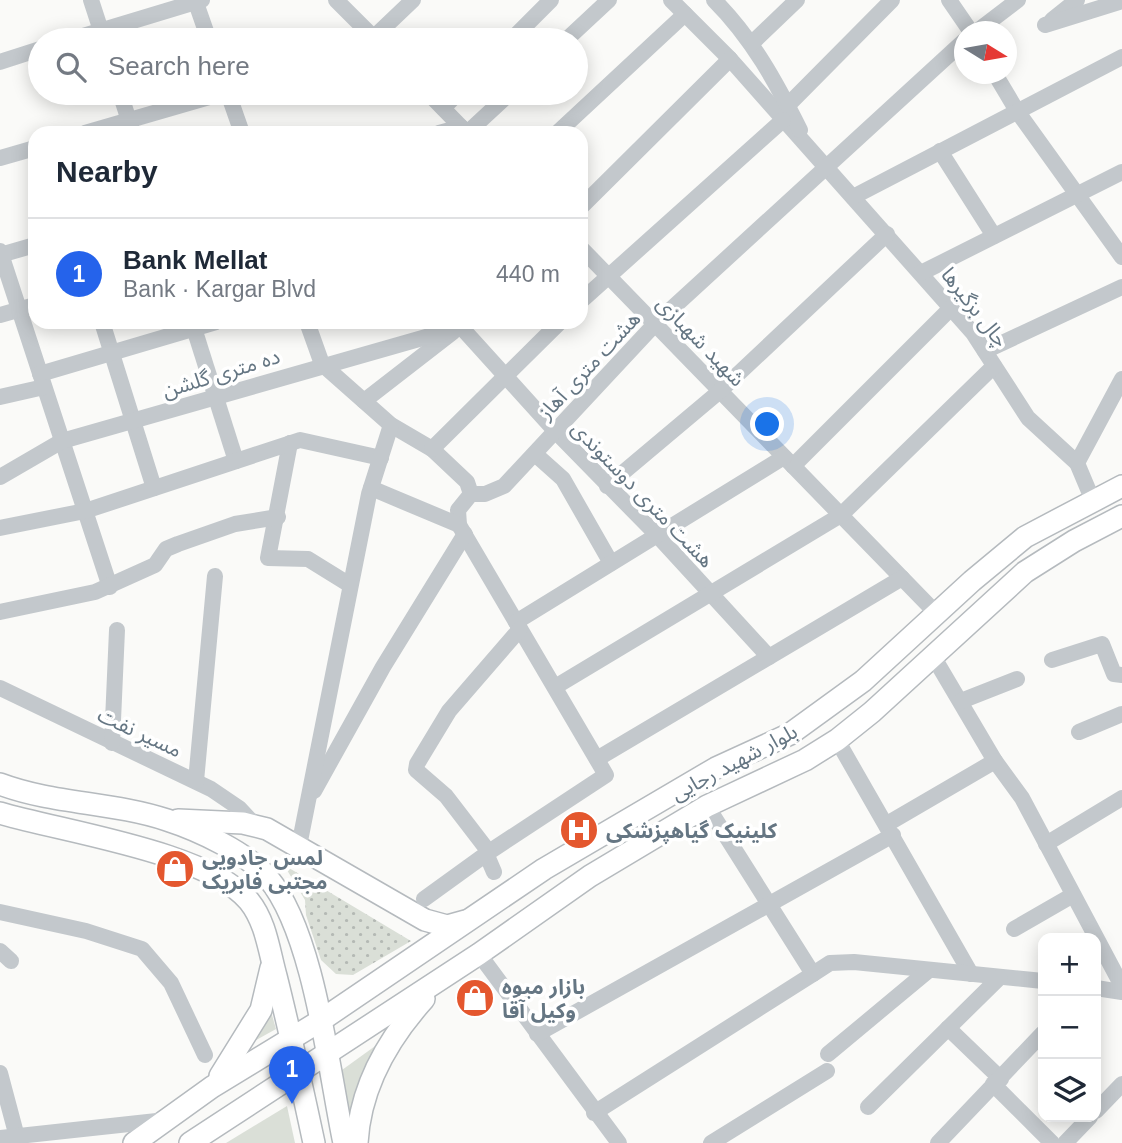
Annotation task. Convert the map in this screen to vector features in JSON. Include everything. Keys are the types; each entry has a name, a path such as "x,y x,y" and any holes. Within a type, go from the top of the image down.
{"main road":[{"name":"بلوار شهید رجایی","path":"134,1143 212,1087 320,1021 483,913 544,869 705,774 782,738 863,681 1025,537 1122,486"},
{"name":"بلوار شهید رجایی","path":"190,1143 443,979 590,876 707,806 796,764 837,740 1025,572 1074,541 1122,516"},
{"path":"782,738 796,764"},
{"path":"0,784 167,820 255,825 299,846 395,905 436,924 457,924 483,913"},
{"path":"0,813 176,858 210,872 249,901 262,923 292,1037 314,1143"},
{"path":"167,820 244,856 270,879 297,931 320,1021 344,1143"},
{"path":"212,1087 261,1010 272,962"},
{"path":"357,1143 365,1098 383,1056 412,1012 443,979"}],"street":[{"path":"91,0 100,28"},
{"path":"336,0 362,28"},
{"path":"385,28 413,0"},
{"path":"523,28 551,0"},
{"path":"579,28 609,0"},
{"name":"چال بزگیرها","path":"671,0 785,113 809,147 951,308 985,351 1028,418 1077,463 1093,501"},
{"name":"چال بزگیرها","path":"714,0 768,66 785,113"},
{"path":"751,44 797,0"},
{"path":"588,294 785,113 892,0"},
{"path":"949,0 965,21"},
{"path":"988,21 1018,0"},
{"path":"1077,0 1045,26 1122,1"},
{"path":"124,28 197,1 205,28"},
{"path":"588,104 685,14"},
{"name":"هشت متری آهاز","path":"471,494 485,494 504,486 655,324 954,50"},
{"path":"0,62 28,53"},
{"path":"853,197 1122,57"},
{"path":"588,200 730,59"},
{"path":"1001,84 1017,111 1122,257"},
{"path":"124,105 131,126"},
{"path":"134,126 192,105"},
{"path":"230,105 239,126"},
{"path":"440,105 460,126"},
{"path":"443,108 446,105"},
{"path":"471,126 496,105"},
{"path":"565,126 587,105"},
{"path":"0,158 28,150"},
{"path":"940,151 994,236"},
{"path":"921,273 1122,172"},
{"path":"607,486 720,391 887,234"},
{"path":"0,315 27,307 0,254 28,247"},
{"name":"شهید شهبازی","path":"588,255 937,614"},
{"path":"985,351 1122,287"},
{"path":"494,872 488,858 489,852 446,796 416,770 449,711 518,625 657,535 789,461 951,308"},
{"path":"31,329 42,381 110,587"},
{"path":"104,329 154,488"},
{"path":"0,397 181,329"},
{"path":"194,329 236,461"},
{"path":"309,329 322,365 391,425 432,449 467,482 471,494 458,510 462,529 606,775 489,852 424,899"},
{"name":"ده متری گلشن","path":"0,477 62,441 446,329"},
{"path":"364,401 457,329"},
{"name":"هشت متری دوستوندی","path":"467,329 503,376 657,535 769,657"},
{"path":"432,449 552,329"},
{"path":"555,687 841,516 994,366"},
{"path":"1077,463 1122,379"},
{"path":"299,846 371,488 391,425"},
{"path":"295,441 268,558 308,559 350,585"},
{"path":"0,528 85,511 295,441 381,457"},
{"path":"535,454 563,479 611,563"},
{"path":"371,488 462,529"},
{"path":"0,612 110,587 155,565 166,549 178,544 235,524 278,517"},
{"path":"309,798 462,529"},
{"path":"195,781 215,576"},
{"path":"597,759 902,578"},
{"path":"112,743 117,630"},
{"path":"1052,660 1102,644 1114,674 1122,674"},
{"path":"933,656 995,761 1022,798 1122,986"},
{"path":"961,701 1017,679"},
{"name":"مسیر نفت","path":"0,688 225,797 255,825"},
{"path":"1079,732 1122,714"},
{"path":"837,740 971,974"},
{"path":"537,1034 770,902 995,761"},
{"path":"1046,844 1122,798"},
{"path":"707,806 810,969"},
{"path":"1014,929 1073,895"},
{"path":"0,912 86,931 142,949 171,983 205,1055"},
{"path":"479,954 594,1113 619,1143"},
{"path":"594,1113 810,969 830,963 1038,981"},
{"path":"710,1143 828,1063 929,970"},
{"path":"868,1107 1000,977"},
{"path":"1101,989 1122,992"},
{"path":"948,1028 1052,1143"},
{"path":"939,1143 1038,1038"},
{"path":"0,1073 18,1137"},
{"path":"1101,1106 1122,1084"},
{"path":"0,1138 166,1119"},
{"path":"1065,1143 1085,1122"}],"shaded area":[{"path":"284,865 411,941 353,975 336,974 321,960 306,915 305,900"},
{"path":"270,1008 276,1029 251,1043"},
{"path":"378,1044 350,1120 342,1070"},
{"path":"287,1106 295,1143 226,1143"}],"place":[{"name":"کلینیک گیاهپزشکی","path":"579,830"},
{"name":"لمس جادویی مجتبی فابریک","path":"175,869"},
{"name":"بازار میوه وکیل آقا","path":"475,998"},
{"name":"Bank Mellat","path":"292,1104"}]}
